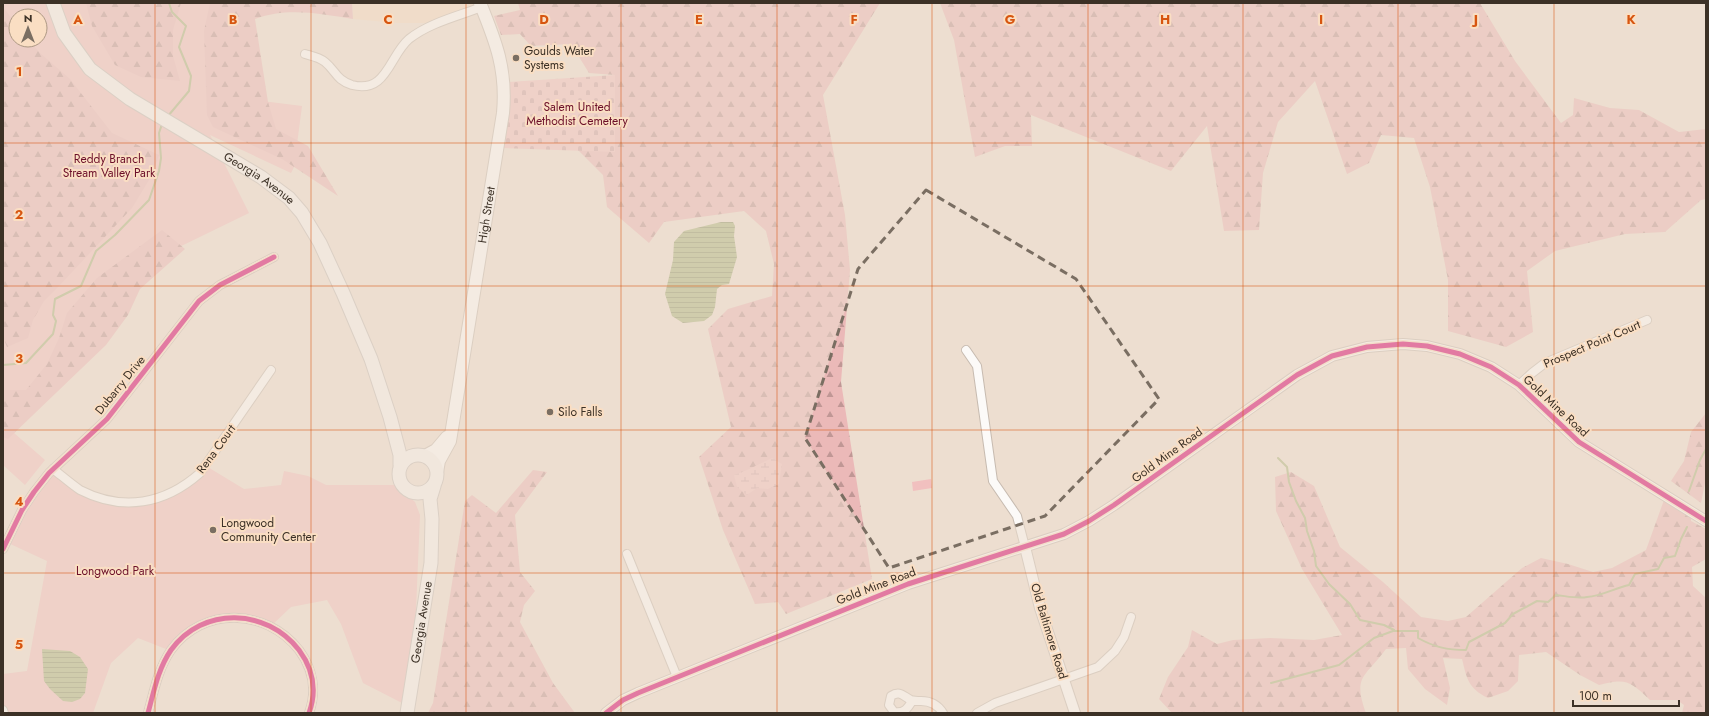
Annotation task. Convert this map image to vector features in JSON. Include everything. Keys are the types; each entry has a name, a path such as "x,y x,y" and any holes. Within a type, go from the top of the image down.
{"main road":[{"name":"Georgia Avenue","path":"53,3 64,33 90,69 110,85 275,187 289,198 302,213 320,243 371,359 390,417 400,454 400,466"},
{"name":"High Street","path":"437,472 439,461 450,441 504,104 502,66 497,46 481,5"},
{"name":"Georgia Avenue","path":"390,417 396,425 404,444 420,456"},
{"name":"High Street","path":"420,456 436,450 452,429"},
{"path":"420,456 434,463 437,472 434,486 424,493 418,494 407,491 398,477 400,466 408,457 420,456"},
{"name":"Georgia Avenue","path":"407,713 430,570 432,532 430,499 434,486"},
{"name":"Georgia Avenue","path":"418,494 432,532"}],"street":[{"path":"305,54 317,57 325,62 335,75 352,85 370,86 378,82 408,40 430,26 481,5"},
{"name":"Dubarry Drive","path":"3,549 22,510 34,492 53,469 107,419 199,302 220,285 274,257"},
{"name":"Prospect Point Court","path":"1519,385 1532,372 1545,363 1647,320"},
{"name":"Gold Mine Road","path":"606,713 630,696 893,589 1064,534 1101,514 1297,374 1336,355 1379,346 1403,344 1435,347 1482,362 1519,385 1579,442 1706,521"},
{"path":"966,350 977,366 993,481 1017,516 1025,547"},
{"name":"Rena Court","path":"53,469 80,489 105,500 123,503 143,502 170,494 187,484 203,469 271,370"},
{"name":"Old Baltimore Road","path":"1025,547 1040,608 1075,713"},
{"path":"627,554 677,677"},
{"path":"977,713 995,703 1098,666 1116,651 1124,637 1131,617"},
{"path":"148,713 160,669 182,637 201,624 220,618 241,618 262,622 278,630 291,640 304,658 313,679 313,694 308,713"},
{"path":"912,701 928,701 940,708 943,713"}],"highlighted area":[{"path":"926,190 1076,279 1159,399 1045,516 889,568 805,438 858,269"}],"shaded area":[{"path":"352,3 473,3 475,7 432,23 397,23 353,19"},
{"path":"721,222 733,222 735,226 734,236 737,257 729,284 722,285 717,289 715,307 712,315 704,321 683,323 672,316 665,294 673,260 674,242 684,231"},
{"path":"42,649 70,651 80,657 88,669 85,693 80,699 72,702 63,701 50,689 44,681"}],"green space":[{"name":"Reddy Branch Stream Valley Park","path":"3,3 212,3 262,101 302,106 294,167 291,173 210,135 249,213 169,252 14,433 45,460 25,485 3,465"},
{"path":"86,3 181,3 173,30 173,56 180,81 141,77 115,65 92,26"},
{"path":"210,3 352,3 353,19 292,12 267,15 255,19 268,102 276,129 308,146 338,196 282,159 213,127 207,115 204,31"},
{"path":"518,3 880,3 823,95 845,215 850,270 841,382 872,579 786,614 778,602 755,604 723,530 699,457 731,427 708,329 728,309 772,296 774,264 766,231 744,211 664,222 649,243 607,207 603,175 578,150 614,151 615,75 589,73 571,44 531,46 520,34 501,35 494,16 520,10"},
{"path":"940,3 1480,3 1515,61 1561,123 1573,115 1574,98 1610,108 1639,110 1679,132 1706,129 1706,199 1701,200 1665,232 1625,234 1555,251 1527,271 1533,332 1506,347 1448,331 1448,280 1430,187 1414,138 1381,135 1369,163 1347,174 1315,81 1278,122 1263,173 1259,230 1224,231 1207,126 1171,171 1031,115 1032,146 1005,146 975,157 954,40"},
{"path":"3,7 8,14 8,48 36,48 70,79 112,133 159,155 152,175 132,208 44,301 33,320 28,338 7,347 3,337"},
{"name":"Salem United Methodist Cemetery","path":"615,75 615,152 503,148 509,82"},
{"path":"162,230 185,249 140,289 128,315 106,345 8,439 3,437 3,390 26,390 47,364 59,338 67,313 97,278"},
{"path":"1706,413 1706,478 1701,503 1671,481 1684,461 1691,432"},
{"path":"772,458 782,464 779,484 768,489 757,488 747,495 737,487 734,475"},
{"name":"Longwood Park","path":"206,466 244,489 281,485 284,471 308,476 326,485 396,485 415,502 420,515 415,633 404,704 363,683 341,624 327,600 291,607 271,626 241,618 201,624 171,651 138,638 111,663 93,713 4,713 3,674 27,671 47,561 6,542 22,510 53,469 80,489 126,503 170,494"},
{"path":"533,470 547,472 515,515 520,572 535,591 524,605 520,622 553,683 575,713 428,713 433,703 465,501 472,495 496,513"},
{"path":"1291,472 1314,486 1340,547 1383,582 1421,617 1448,621 1466,617 1522,568 1541,558 1568,564 1593,572 1612,568 1646,550 1664,500 1691,517 1691,521 1706,529 1706,559 1692,567 1693,586 1706,598 1706,713 1682,713 1684,705 1677,700 1650,700 1632,685 1627,683 1616,682 1599,685 1580,675 1546,652 1519,655 1518,681 1508,691 1488,698 1472,687 1465,672 1462,659 1443,658 1450,688 1447,705 1425,689 1408,669 1406,648 1386,649 1363,677 1360,691 1366,713 1172,713 1159,699 1168,677 1188,647 1192,630 1217,644 1233,640 1270,638 1314,640 1342,635 1302,569 1276,511 1275,477"},
{"path":"931,479 932,488 913,491 912,482"}],"waterway":[{"path":"168,116 189,91 191,76 179,47 186,26 172,12 169,3"},
{"path":"3,365 26,363 53,334 56,321 53,315 55,299 81,286 96,251 115,235 149,200 159,171 161,158 159,133 162,124"},
{"path":"1689,491 1700,460 1706,449"},
{"path":"1278,458 1287,467 1289,482 1296,501 1305,518 1307,531 1314,551 1316,566 1329,584 1350,604 1360,620 1384,625 1394,630"},
{"path":"1271,683 1339,665 1374,638 1393,631 1418,631 1418,638 1435,646 1447,649 1466,650 1469,642 1505,623 1513,614 1537,601 1548,602 1556,595 1580,598 1598,595 1629,585 1635,574 1658,569 1664,558 1675,556 1687,527"}],"cycle path":[{"path":"3,549 22,510 49,473 107,419 199,301 220,285 274,257"},
{"path":"606,713 623,700 638,693 908,584 1064,534 1089,521 1114,505 1297,375 1332,356 1367,347 1403,344 1427,346 1460,354 1491,367 1519,385 1579,442 1706,521"},
{"path":"148,713 154,688 171,650 184,636 200,626 217,620 235,618 252,620 270,626 285,636 299,650 308,665 312,680 313,697 309,713"}],"place":[{"name":"Goulds Water Systems","path":"516,58"},
{"name":"Silo Falls","path":"550,412"},
{"name":"Longwood Community Center","path":"213,530"}]}
